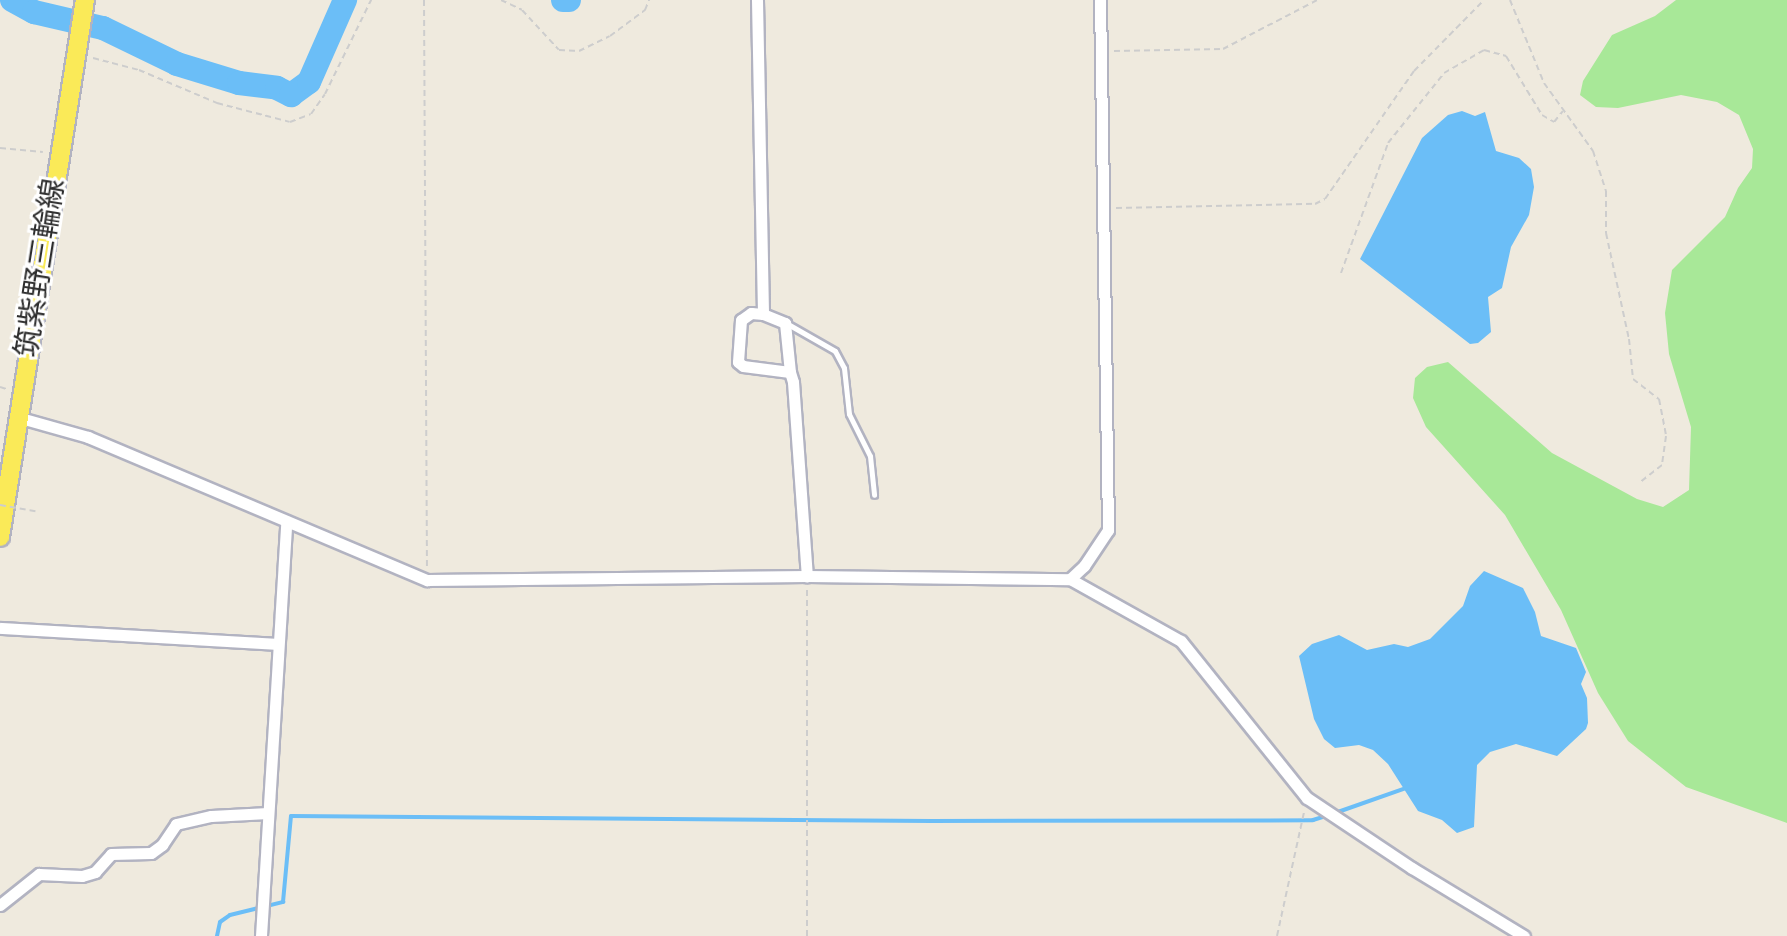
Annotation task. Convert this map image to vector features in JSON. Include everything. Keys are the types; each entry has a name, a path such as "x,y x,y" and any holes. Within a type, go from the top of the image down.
{"main road":[{"name":"筑紫野三輪線","path":"0,537 85,0"}],"street":[{"path":"757,0 763,314"},
{"path":"1070,579 1084,566 1108,530 1100,0"},
{"path":"790,372 743,366 738,362 741,320 751,313 763,314 785,323 790,372 807,576"},
{"path":"17,417 88,437 427,580 807,576 1070,579 1181,641 1307,798 1524,936"},
{"path":"261,936 286,522"},
{"path":"0,628 278,644"},
{"path":"0,905 39,874 82,876 95,872 111,854 151,853 162,845 176,824 211,816 268,813"}],"lane":[{"path":"785,323 835,351 844,368 849,414 870,456 874,495"}],"path":[{"path":"77,52 139,70 217,103 290,122 311,114 325,94 371,0"},
{"path":"424,0 427,580"},
{"path":"501,0 522,10 559,50 579,51 610,36 645,10 649,0"},
{"path":"1101,51 1223,49 1317,0"},
{"path":"1103,209 1315,204 1325,199 1414,71 1484,0"},
{"path":"1510,0 1544,83 1593,151 1606,191 1606,233 1629,339 1633,379 1659,399 1664,423 1662,465 1639,483"},
{"path":"1341,273 1388,143 1444,73 1484,50 1506,56 1542,115 1554,122 1564,110"},
{"path":"0,148 58,156"},
{"path":"0,505 35,511"},
{"path":"807,576 807,936"},
{"path":"1277,936 1307,798"}],"green space":[{"path":"1676,0 1787,0 1787,823 1686,787 1628,741 1598,693 1561,610 1505,515 1426,427 1413,398 1415,378 1427,367 1448,362 1552,453 1637,499 1663,507 1689,490 1691,427 1669,354 1665,313 1672,270 1725,217 1738,188 1752,168 1753,149 1739,115 1717,102 1681,95 1618,108 1596,107 1580,95 1583,81 1612,35 1655,16"}],"water":[{"path":"1462,111 1475,116 1485,112 1496,151 1519,158 1531,169 1534,187 1529,215 1511,247 1502,288 1488,297 1491,332 1478,343 1470,344 1360,259 1422,138 1448,115"},
{"path":"1484,571 1523,588 1535,612 1541,636 1576,648 1586,672 1581,684 1587,698 1588,723 1586,729 1557,756 1516,744 1490,752 1477,765 1474,827 1457,833 1442,820 1418,811 1388,764 1373,750 1359,745 1335,748 1324,739 1314,719 1299,656 1312,644 1339,635 1367,650 1394,644 1408,647 1430,639 1463,606 1470,586"}],"waterway":[{"path":"12,0 34,12 103,28 177,64 239,83 277,88 291,95 309,82 345,0"},
{"path":"563,0 569,0"},
{"path":"1335,813 1409,787"},
{"path":"217,936 220,922 230,915 283,902 291,816 931,821 1313,820 1326,816"}]}
